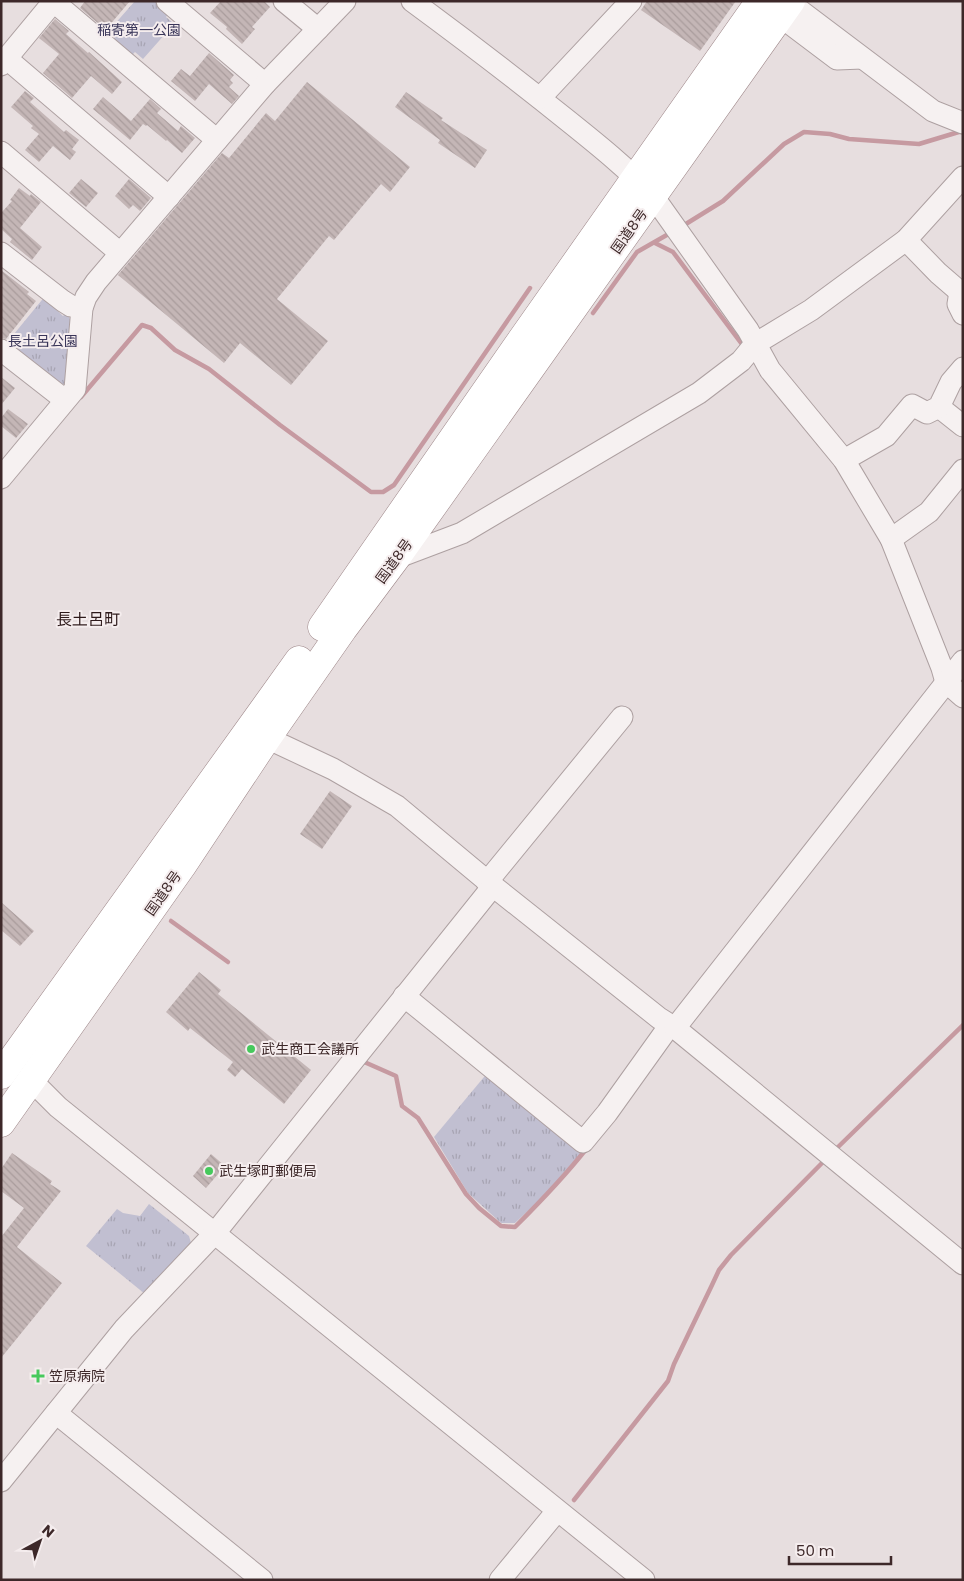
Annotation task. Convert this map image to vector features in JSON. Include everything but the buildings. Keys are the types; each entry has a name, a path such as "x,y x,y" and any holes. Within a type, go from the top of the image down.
{"highway":[{"name":"国道8号","path":"1,1076 323,626 515,349 784,8"},
{"name":"国道8号","path":"1,1123 182,866 337,637 396,558 644,187"}],"street":[{"path":"167,1 265,84"},
{"path":"284,1 318,30"},
{"path":"1,478 8,455 65,400 74,388 82,308 86,297 96,282 265,84 344,1"},
{"path":"412,1 540,98 644,187 739,317 770,370 844,460 891,539 946,682 963,697"},
{"path":"540,98 631,1"},
{"path":"169,197 4,62 54,2 217,140"},
{"path":"784,8 933,111 963,123"},
{"path":"1,152 120,253"},
{"path":"396,558 462,534 699,393 742,360 756,344 811,310 906,240 963,177"},
{"path":"906,240 938,273 961,292 958,304 963,314"},
{"path":"1,253 63,301 71,306 82,308"},
{"path":"1,350 65,400"},
{"path":"844,460 886,436 912,405 927,412 939,407 952,382 963,368"},
{"path":"939,407 963,426"},
{"path":"891,539 929,512 963,470"},
{"path":"404,996 583,1142 963,661"},
{"path":"1,1481 124,1329 215,1233 404,996 622,717"},
{"path":"267,738 333,769 397,806 490,884 658,1018 673,1027 963,1264"},
{"path":"31,1080 58,1107 644,1580"},
{"path":"56,1413 262,1580"},
{"path":"500,1580 557,1511"}],"green space":[{"name":"稲寄第一公園","path":"135,1 158,1 170,12 166,17 174,24 143,59 135,52 130,57 105,35"},
{"name":"長土呂公園","path":"46,295 49,303 63,316 67,312 71,322 67,383 56,386 5,345"},
{"path":"489,1071 583,1149 581,1155 548,1192 515,1223 501,1223 468,1193 434,1137"},
{"path":"149,1204 189,1236 191,1243 145,1294 86,1246 117,1209 123,1213 140,1216"}],"waterway":[{"path":"681,227 723,201 784,144 804,132 830,134 849,139 919,144 962,131"},
{"path":"593,313 637,252 672,232"},
{"path":"655,243 673,252 744,347"},
{"path":"81,397 142,325 151,328 175,350 209,369 280,425 371,492 383,492 394,485 530,288"},
{"path":"171,921 228,962"},
{"path":"836,1149 963,1025"},
{"path":"362,1061 396,1076 402,1106 418,1118 466,1194 479,1208 501,1226 515,1227 552,1189 587,1148"},
{"path":"574,1500 668,1381 674,1364 719,1270 731,1255 825,1160"}],"place":[{"name":"武生商工会議所","path":"251,1049"},
{"name":"武生塚町郵便局","path":"209,1171"},
{"name":"笠原病院","path":"38,1376"}],"district":[{"name":"長土呂町","path":"88,619"}]}
